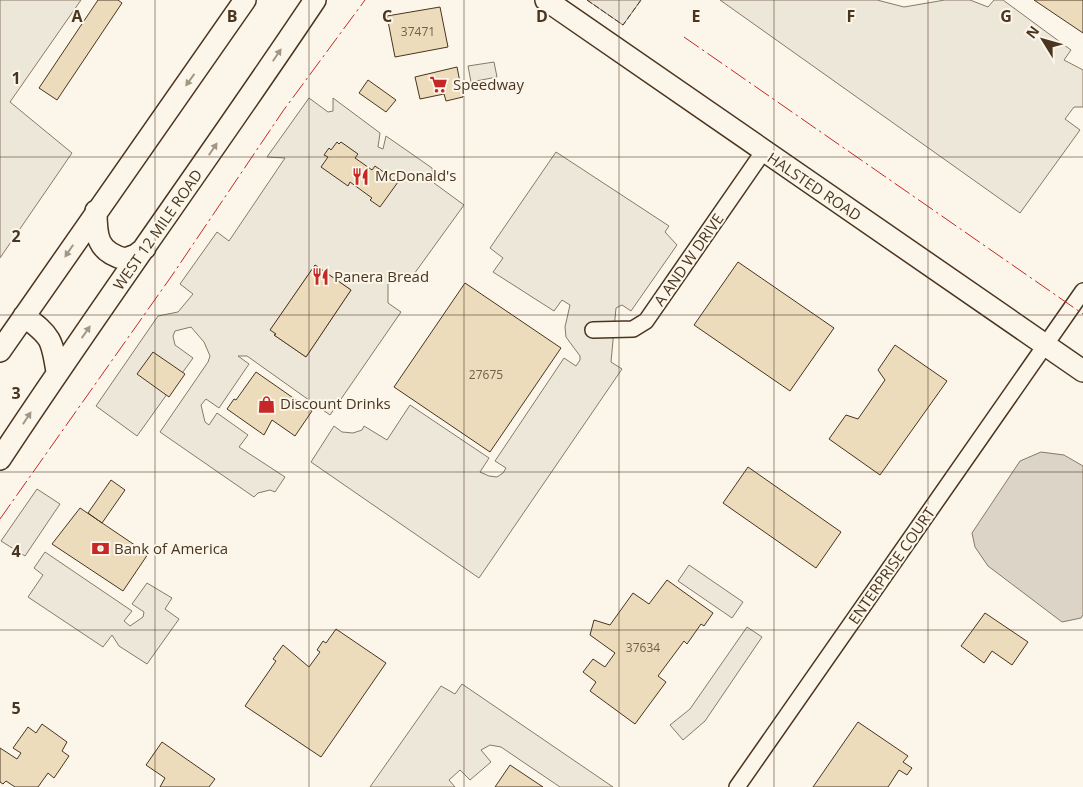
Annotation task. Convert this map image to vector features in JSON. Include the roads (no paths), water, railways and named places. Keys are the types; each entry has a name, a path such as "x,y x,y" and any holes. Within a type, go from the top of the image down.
{"main road":[{"path":"0,351 245,0"},
{"name":"WEST 12 MILE ROAD","path":"0,459 57,372 147,246 315,0"},
{"name":"HALSTED ROAD","path":"546,0 763,152 1083,371"},
{"path":"96,211 97,237 107,252 125,259 136,255 147,246"},
{"path":"24,316 45,332 53,345 57,372"}],"street":[{"name":"A AND W DRIVE","path":"593,330 633,329 646,321 763,152"},
{"name":"ENTERPRISE COURT","path":"737,787 1083,291"}],"place":[{"name":"Speedway","path":"439,85"},
{"name":"McDonald's","path":"361,176"},
{"name":"Panera Bread","path":"320,277"},
{"name":"Discount Drinks","path":"266,404"},
{"name":"Bank of America","path":"100,549"}]}
